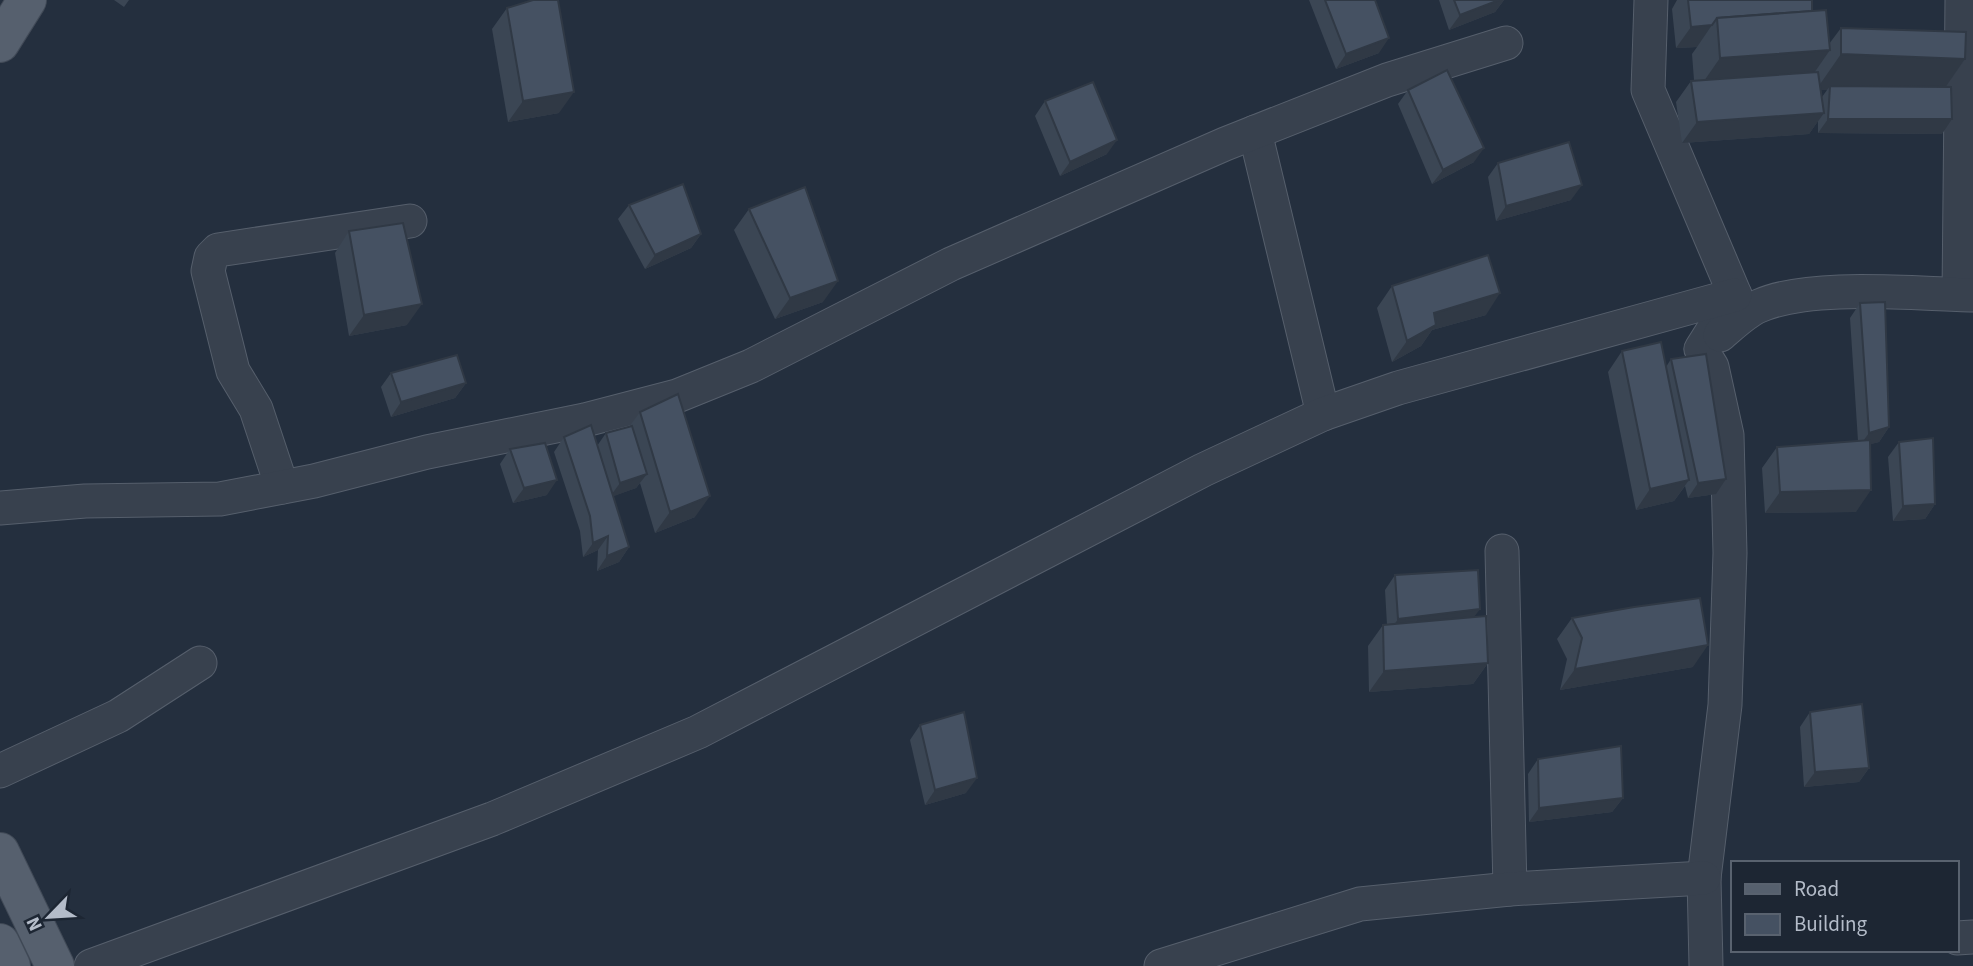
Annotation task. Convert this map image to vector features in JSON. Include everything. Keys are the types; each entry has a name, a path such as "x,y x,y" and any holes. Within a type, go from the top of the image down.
{"main road":[{"path":"0,43 27,0"},
{"path":"0,852 55,966"},
{"path":"0,943 11,966"}],"street":[{"path":"1651,0 1648,90 1735,295"},
{"path":"1701,349 1756,307 1782,298 1832,292 1966,295 1962,0"},
{"path":"0,509 85,501 220,499 584,420 677,396 751,366 951,264 1255,132 1387,80 1506,43"},
{"path":"1255,132 1324,414"},
{"path":"282,487 256,409 233,371 208,271 211,257 218,250 411,221"},
{"path":"1701,349 1735,295"},
{"path":"91,966 492,818 698,732 1203,470 1324,414 1398,388 1735,295"},
{"path":"1701,349 1712,367 1727,435 1730,553 1725,705 1704,878 1715,955"},
{"path":"1502,551 1510,889"},
{"path":"0,771 118,716 200,663"},
{"path":"1161,966 1360,904 1510,889 1704,878"}],"building":[{"path":"533,0 558,0 574,92 523,101 507,8"},
{"path":"1325,0 1375,0 1389,38 1346,54"},
{"path":"1454,0 1499,0 1460,15"},
{"path":"1688,0 1812,0 1812,11 1717,18 1712,25 1691,27"},
{"path":"1826,10 1830,50 1720,58 1717,18"},
{"path":"1841,28 1966,32 1965,59 1841,54"},
{"path":"1447,70 1484,148 1443,170 1408,90"},
{"path":"1818,72 1824,113 1697,122 1691,81"},
{"path":"1093,82 1117,140 1070,162 1045,101"},
{"path":"1830,86 1951,87 1952,119 1828,119"},
{"path":"1569,142 1582,185 1506,206 1498,163"},
{"path":"683,184 701,234 655,255 629,205"},
{"path":"805,187 838,281 790,298 749,209"},
{"path":"403,223 422,304 364,315 349,231"},
{"path":"1488,255 1500,293 1434,313 1436,325 1407,341 1392,286"},
{"path":"1885,302 1889,427 1869,433 1860,303"},
{"path":"1661,342 1689,480 1650,489 1622,351"},
{"path":"1706,354 1726,479 1698,483 1671,359"},
{"path":"457,355 466,383 401,402 391,373"},
{"path":"678,394 710,496 670,512 640,412"},
{"path":"591,425 629,547 607,556 608,536 593,543 590,516 564,437"},
{"path":"632,426 647,474 620,483 606,433"},
{"path":"1933,438 1935,504 1903,506 1899,442"},
{"path":"1870,440 1871,490 1780,492 1777,447"},
{"path":"545,443 557,480 524,488 510,449"},
{"path":"1478,570 1480,609 1398,619 1395,575"},
{"path":"1700,598 1708,645 1575,669 1582,638 1572,618"},
{"path":"1486,616 1488,663 1384,671 1383,625"},
{"path":"1862,704 1869,768 1815,772 1810,712"},
{"path":"964,712 977,778 935,790 920,725"},
{"path":"1621,746 1623,798 1539,808 1538,759"}]}
